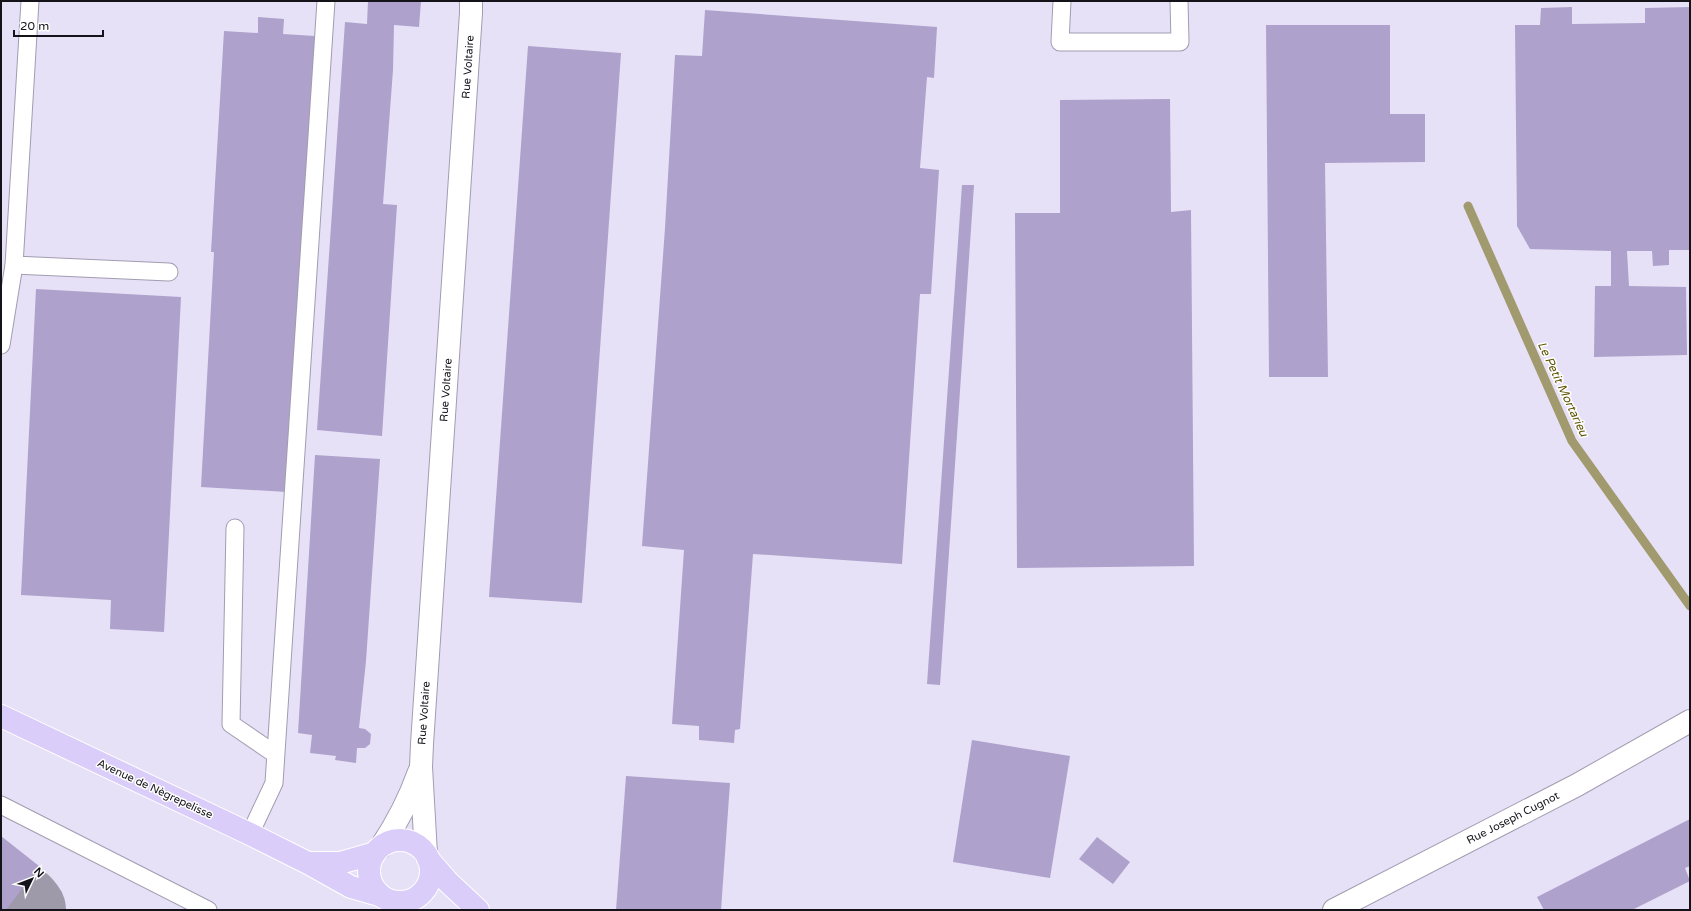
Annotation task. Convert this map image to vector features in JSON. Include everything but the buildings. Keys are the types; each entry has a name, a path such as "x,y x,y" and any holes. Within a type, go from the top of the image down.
{"main road":[{"name":"Avenue de Nègrepelisse","path":"1,716 250,834 308,863 351,887 379,895"},
{"path":"427,856 431,868 427,888 420,895 411,900 407,906 389,901 379,895 372,885 369,874 370,863 378,850 390,842 400,840 410,842 419,847 427,856 448,882 478,910"},
{"name":"Avenue de Nègrepelisse","path":"308,863 340,863 378,850"}],"street":[{"name":"Rue Voltaire","path":"427,856 421,768 472,5"},
{"name":"Rue Joseph Cugnot","path":"1334,910 1577,785 1690,721"},
{"name":"Rue Voltaire","path":"378,850 397,823 410,798 421,768"}],"lane":[{"path":"1,345 14,265 30,1"},
{"path":"250,834 274,783 326,1"},
{"path":"1062,1 1060,42 1180,42 1179,1"},
{"path":"14,265 169,272"},
{"path":"235,528 231,724 275,754"},
{"path":"1,805 208,910"}],"waterway":[{"name":"Le Petit Mortarieu","path":"1468,206 1572,441 1690,606"}],"taxiway":[{"path":"14,899 26,910"}]}
